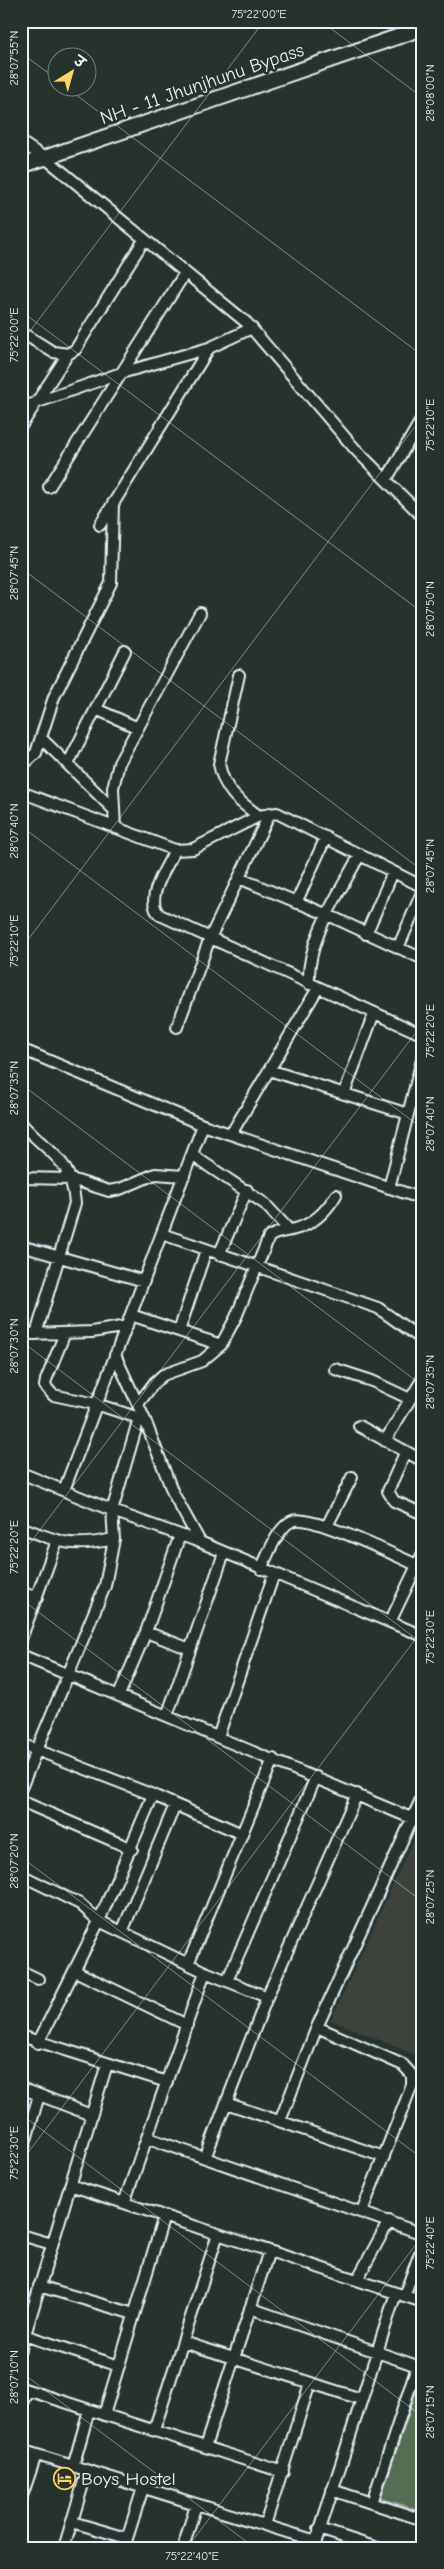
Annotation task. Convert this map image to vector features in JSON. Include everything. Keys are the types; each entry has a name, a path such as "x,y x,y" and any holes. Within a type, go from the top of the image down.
{"street":[{"name":"NH - 11 Jhunjhunu Bypass","path":"21,166 423,28"},
{"path":"21,142 44,158 252,328 355,449 423,516"},
{"path":"21,426 68,354 76,349 144,240"},
{"path":"49,487 185,273"},
{"path":"21,408 121,373 210,348 252,328"},
{"path":"22,333 52,352 68,354"},
{"path":"100,525 210,348"},
{"path":"386,480 423,417"},
{"path":"21,766 36,753 54,697 111,583 113,502"},
{"path":"115,828 115,775 200,613"},
{"path":"68,764 125,650"},
{"path":"239,675 219,764 222,778 229,793 259,816"},
{"path":"96,709 138,728"},
{"path":"41,738 114,810"},
{"path":"21,792 175,850 193,849 259,816 270,813 292,819 423,889 398,948"},
{"path":"177,1027 210,938 270,813"},
{"path":"296,903 326,837"},
{"path":"175,850 153,898 155,910 210,938 423,1035"},
{"path":"231,1134 270,1070 314,986 311,960 328,915 360,854"},
{"path":"366,934 394,872"},
{"path":"239,878 328,915 423,959"},
{"path":"344,1094 374,1013"},
{"path":"21,1049 203,1125 423,1199"},
{"path":"389,1188 421,1070 423,1056"},
{"path":"270,1070 408,1114"},
{"path":"21,1122 37,1140 65,1165 71,1178 75,1203 36,1334"},
{"path":"64,1490 203,1125"},
{"path":"192,1155 247,1190 265,1204 289,1230"},
{"path":"21,1178 71,1178 109,1191 120,1189 155,1174 184,1176"},
{"path":"219,1255 247,1190"},
{"path":"138,1404 155,1382 164,1375 202,1361 221,1345 236,1317 269,1238 274,1233 310,1224 325,1211 336,1195"},
{"path":"162,1234 255,1268 378,1308 423,1340"},
{"path":"21,1246 144,1281"},
{"path":"179,1331 206,1250"},
{"path":"131,1315 221,1345"},
{"path":"21,1337 126,1326"},
{"path":"65,1333 46,1386 53,1395 96,1404 142,1419"},
{"path":"115,1355 138,1404 142,1419 172,1493 200,1542"},
{"path":"335,1369 372,1381 410,1399"},
{"path":"384,1441 423,1378"},
{"path":"21,1788 105,1586 114,1539 112,1511 142,1419"},
{"path":"358,1426 423,1461"},
{"path":"405,1453 388,1491 394,1501 423,1514"},
{"path":"21,1473 112,1511 200,1542 423,1636"},
{"path":"327,1526 352,1477"},
{"path":"261,1569 282,1529 292,1521 303,1519 327,1526 417,1565"},
{"path":"21,1527 57,1541 77,1545 114,1539"},
{"path":"119,1695 146,1632 180,1535"},
{"path":"21,1639 57,1541"},
{"path":"167,1716 224,1553"},
{"path":"390,1622 423,1553"},
{"path":"218,1737 274,1574"},
{"path":"21,1592 37,1598"},
{"path":"146,1632 190,1649"},
{"path":"21,1655 423,1823"},
{"path":"21,1744 153,1795 242,1834"},
{"path":"188,1964 273,1759"},
{"path":"227,1981 316,1777"},
{"path":"205,2158 267,1997 357,1794"},
{"path":"38,2043 99,1921 132,1849 153,1795"},
{"path":"280,2121 317,2027 423,1795"},
{"path":"21,1801 132,1849"},
{"path":"122,1932 176,1805"},
{"path":"22,1873 80,1904 99,1921 205,1972 267,1997"},
{"path":"21,1971 38,1979"},
{"path":"75,1971 187,2025"},
{"path":"124,2203 205,1972"},
{"path":"317,2027 402,2065 412,2075 412,2085 362,2212"},
{"path":"21,2036 38,2043 167,2082"},
{"path":"21,2348 23,2335 107,2064"},
{"path":"21,2088 91,2116"},
{"path":"22,2150 39,2095"},
{"path":"226,2103 384,2157"},
{"path":"148,2138 423,2234"},
{"path":"70,2185 423,2302"},
{"path":"104,2414 164,2216"},
{"path":"357,2280 389,2221"},
{"path":"154,2430 218,2234"},
{"path":"21,2235 52,2244"},
{"path":"21,2450 87,2472 265,2525 315,2544 377,2352 423,2245"},
{"path":"205,2447 269,2251"},
{"path":"39,2286 134,2314"},
{"path":"250,2308 420,2367 372,2503"},
{"path":"23,2335 118,2366"},
{"path":"183,2342 361,2399"},
{"path":"265,2525 310,2383"},
{"path":"21,2408 24,2389 283,2472"},
{"path":"72,2467 89,2410"},
{"path":"21,2499 36,2455"},
{"path":"64,2548 87,2472"},
{"path":"72,2522 126,2543 143,2488"},
{"path":"332,2490 423,2520"},
{"path":"183,2548 196,2504"},
{"path":"320,2529 377,2548"}],"shaded area":[{"path":"419,1828 423,1830 423,2058 331,2020"}],"green space":[{"path":"423,2375 423,2512 381,2498"}],"place":[{"name":"Boys Hostel","path":"65,2479"}]}
